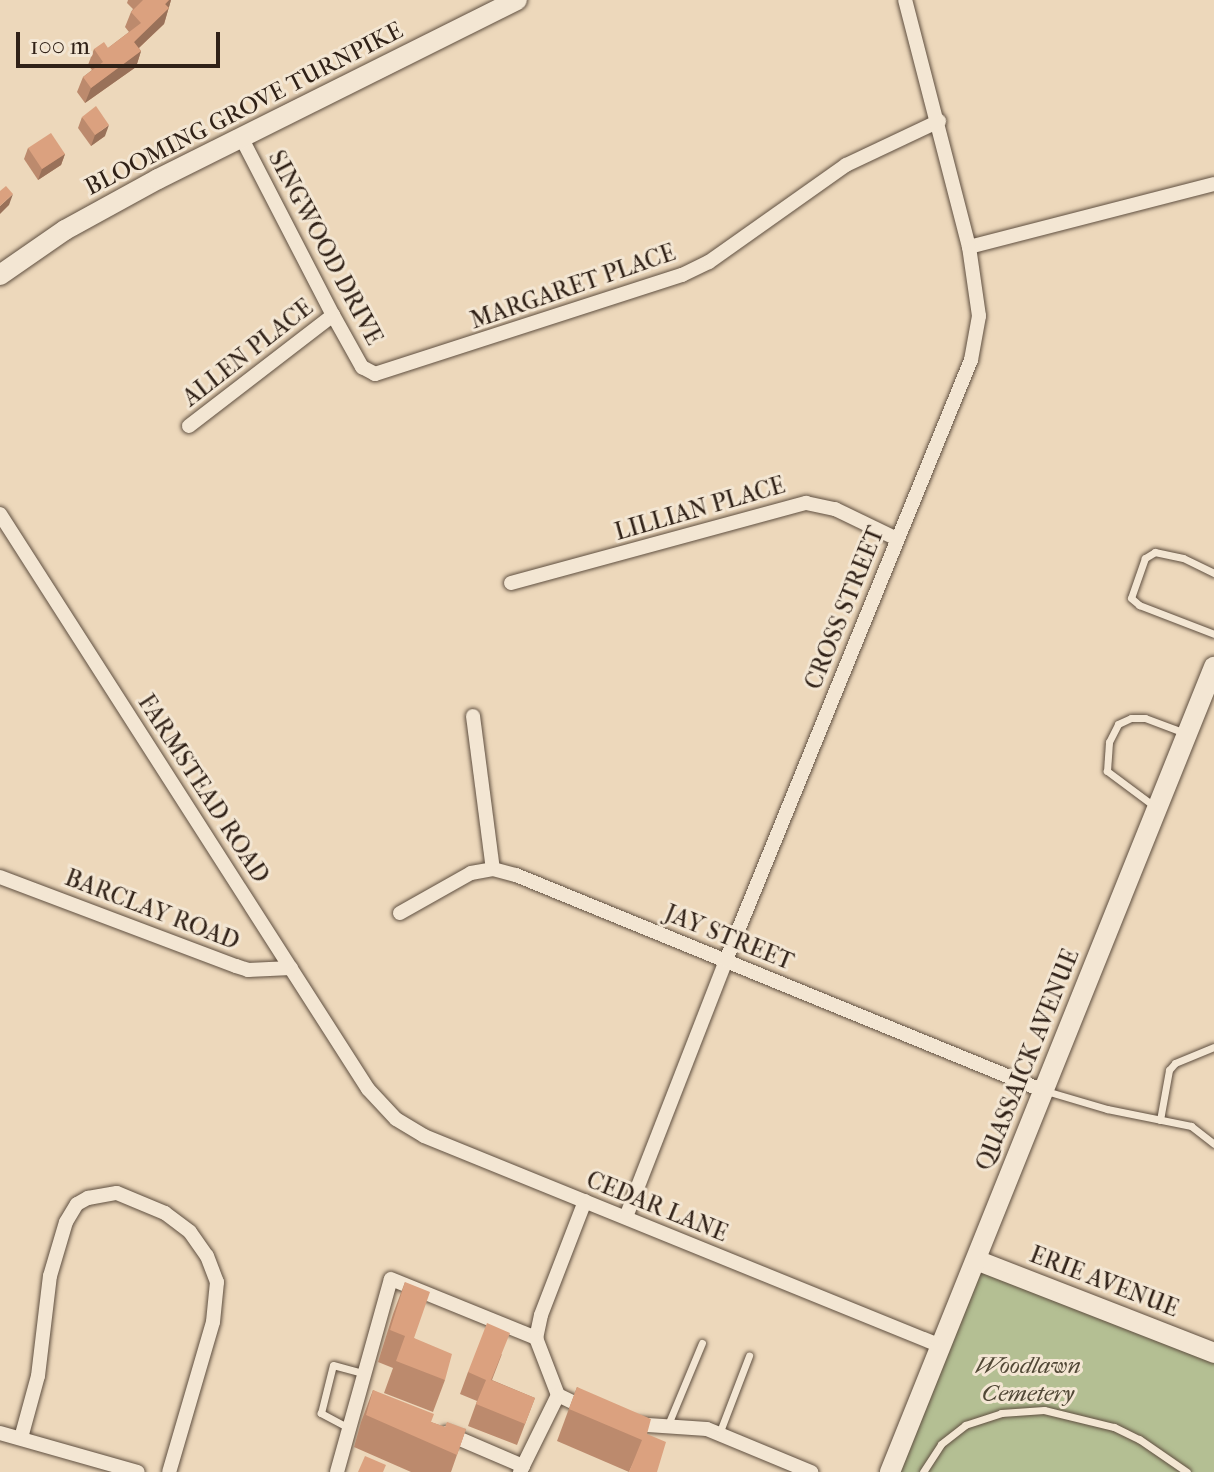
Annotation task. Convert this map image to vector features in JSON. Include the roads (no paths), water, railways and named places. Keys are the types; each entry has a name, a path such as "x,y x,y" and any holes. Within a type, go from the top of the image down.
{"main road":[{"name":"BLOOMING GROVE TURNPIKE","path":"0,275 65,230 241,137 517,0"},
{"name":"QUASSAICK AVENUE","path":"890,1472 1214,667"},
{"name":"ERIE AVENUE","path":"976,1260 1214,1353"}],"street":[{"name":"CROSS STREET","path":"626,1217 726,960 971,360 979,316 969,247 939,121 905,0"},
{"name":"MARGARET PLACE","path":"375,374 682,275 709,262 846,165 939,121"},
{"name":"SINGWOOD DRIVE","path":"241,137 362,367 375,374"},
{"path":"969,247 1214,184"},
{"name":"ALLEN PLACE","path":"189,426 333,315"},
{"name":"LILLIAN PLACE","path":"511,583 806,503 835,509 897,539"},
{"name":"FARMSTEAD ROAD","path":"0,514 368,1089"},
{"path":"400,913 471,873 493,869 473,716"},
{"name":"JAY STREET","path":"493,869 516,875 1044,1091"},
{"name":"BARCLAY ROAD","path":"0,877 248,970 291,968"},
{"name":"CEDAR LANE","path":"368,1089 396,1119 424,1136 941,1346"},
{"path":"21,1438 38,1376 50,1276 66,1222 77,1204 88,1198 117,1193 165,1213 190,1232 207,1256 217,1282 213,1322 169,1472"},
{"path":"585,1201 541,1315 536,1338 558,1395 569,1403 615,1418 667,1427 707,1429 811,1472"},
{"path":"337,1472 347,1427 364,1398 363,1373 391,1279 536,1338"},
{"path":"426,1424 522,1469 558,1395"},
{"path":"0,1433 138,1472"}],"lane":[{"path":"1214,573 1183,558 1155,552 1145,558 1131,598 1139,605 1214,634"},
{"path":"1157,809 1107,771 1109,742 1118,724 1131,718 1145,718 1187,733"},
{"path":"1160,1120 1169,1070 1175,1063 1214,1047"},
{"path":"1044,1091 1107,1109 1191,1126 1214,1144"},
{"path":"667,1427 702,1343"},
{"path":"719,1434 749,1356"},
{"path":"347,1427 321,1413 333,1365 363,1373"},
{"path":"923,1472 941,1444 965,1425 1001,1413 1044,1410 1114,1427 1149,1445 1187,1472"}],"park label":[{"name":"Woodlawn Cemetery","path":"1028,1380"}]}
